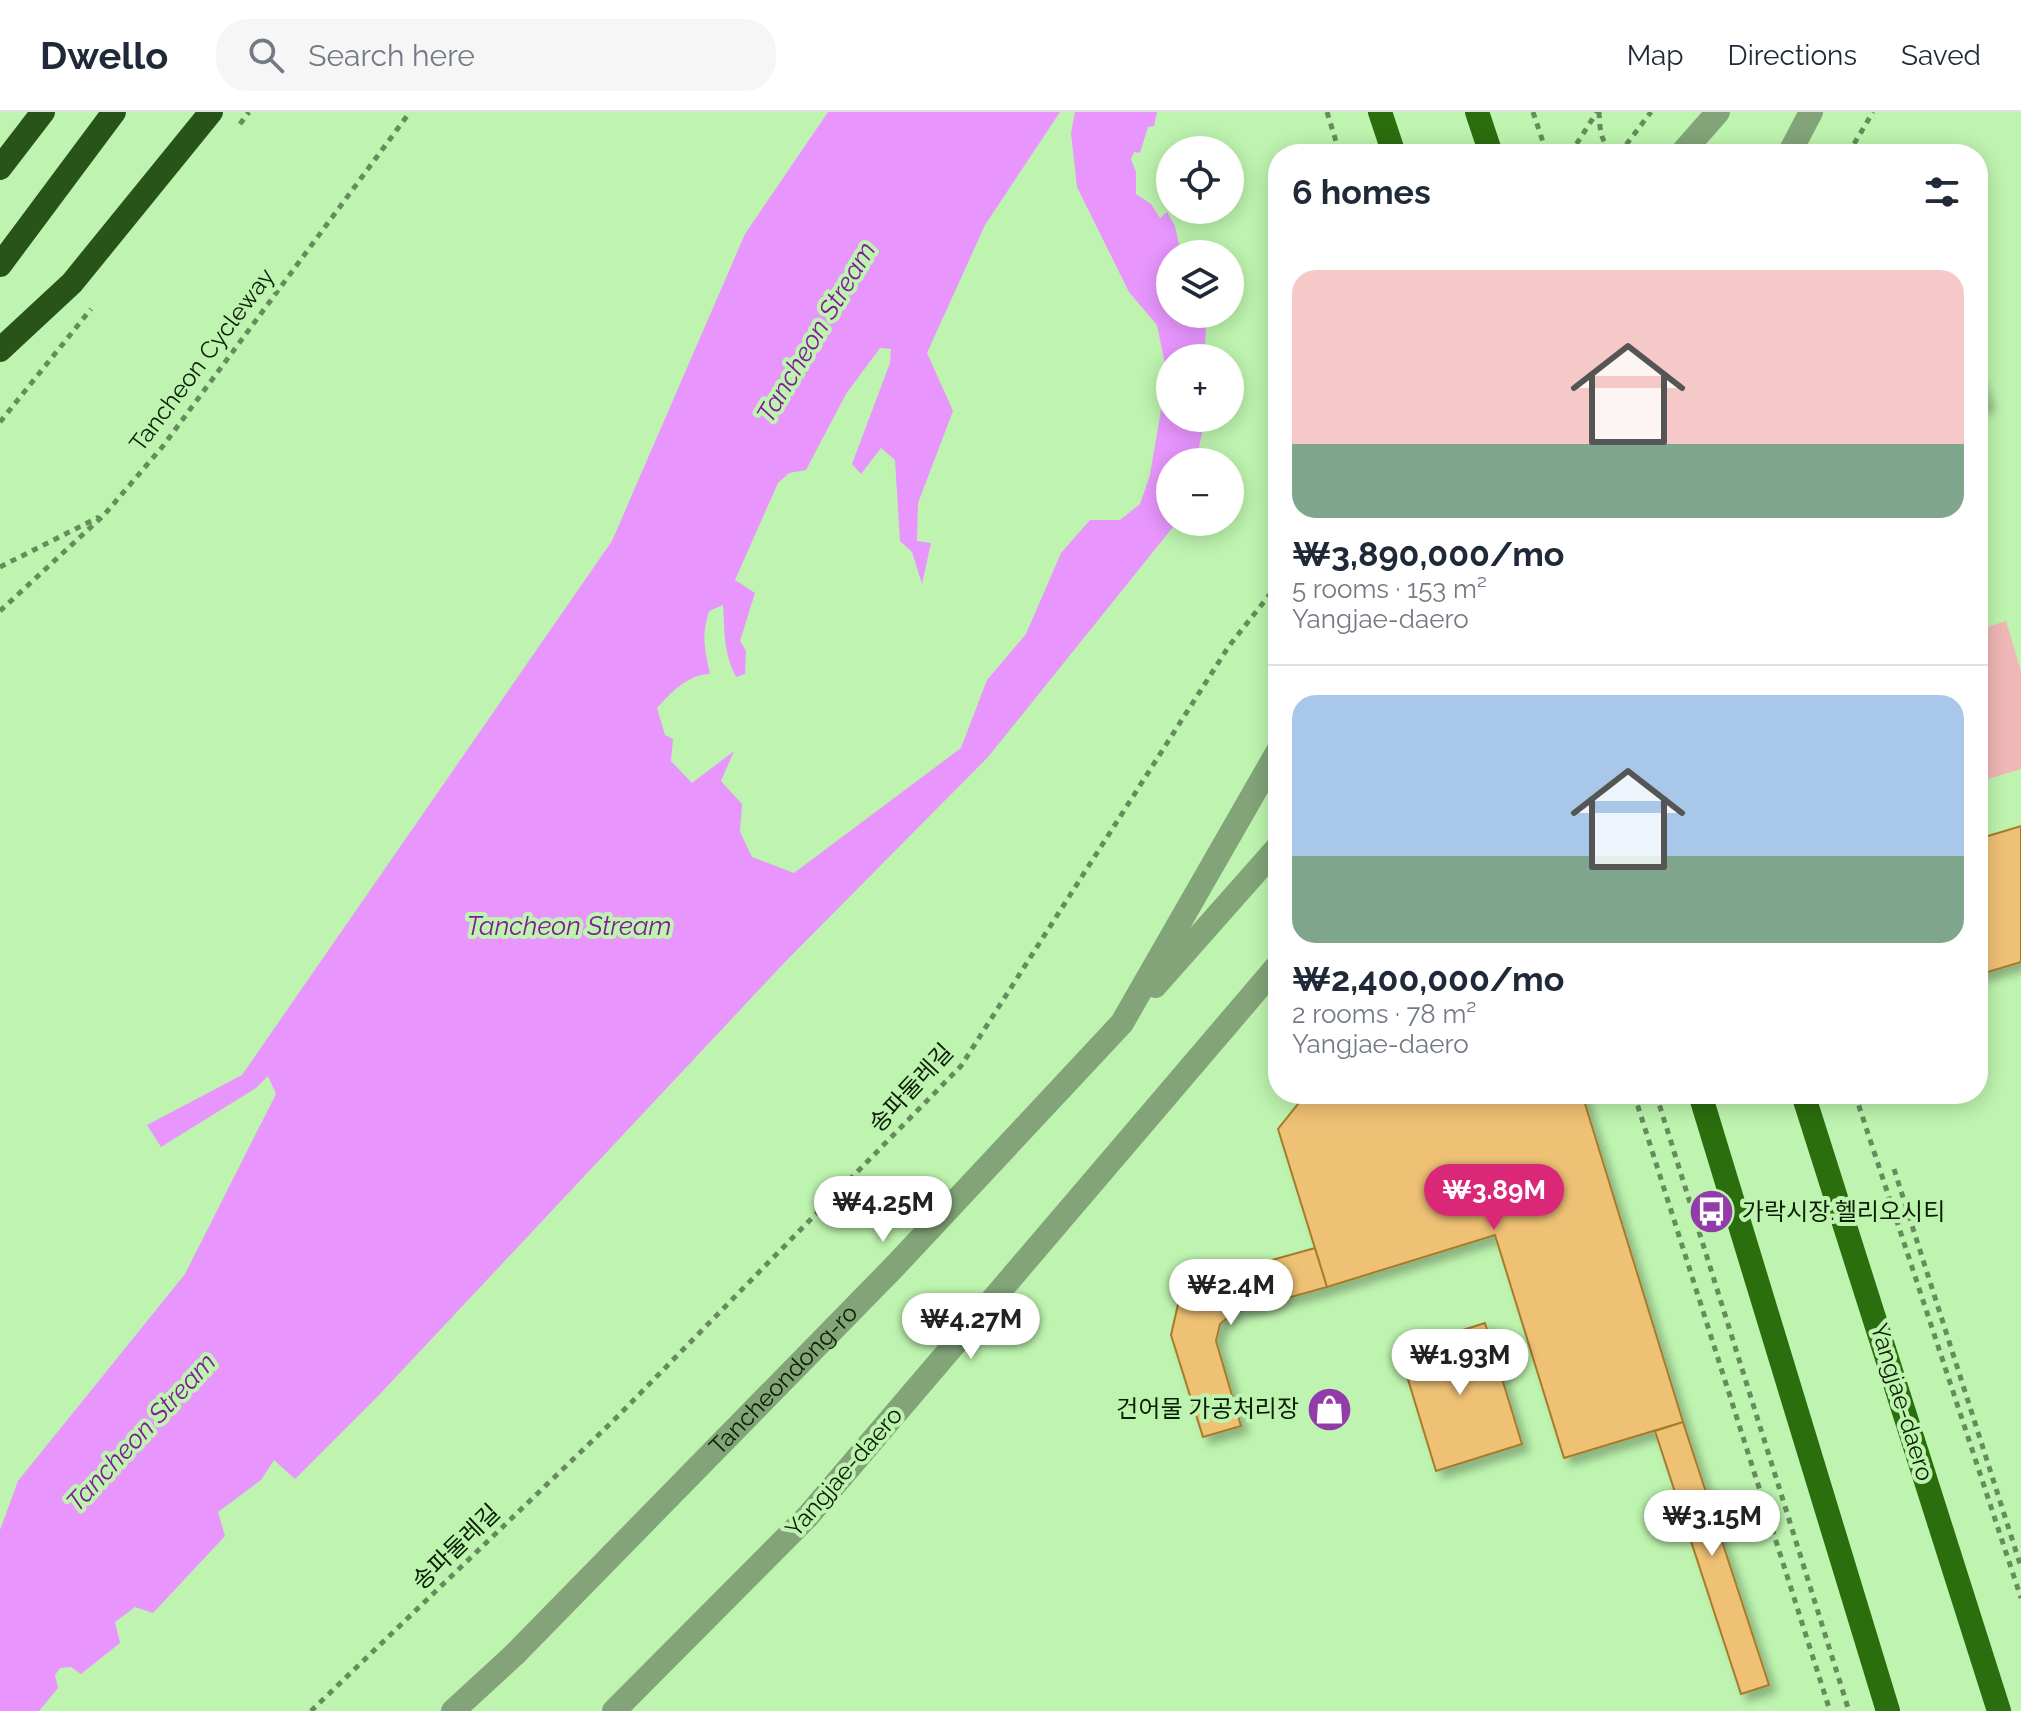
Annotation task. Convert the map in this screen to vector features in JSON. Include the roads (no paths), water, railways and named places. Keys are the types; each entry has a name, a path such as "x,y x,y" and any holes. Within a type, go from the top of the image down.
{"highway":[{"path":"0,168 43,112"},
{"path":"0,265 114,112"},
{"path":"0,350 72,283 211,112"}],"main road":[{"path":"1380,112 1391,144"},
{"path":"1477,112 1488,144"},
{"path":"1703,1104 1888,1711"},
{"name":"Yangjae-daero","path":"1806,1104 1999,1711"}],"street":[{"path":"1690,144 1718,112"},
{"path":"1794,144 1811,112"},
{"name":"Tancheondong-ro","path":"453,1711 514,1655 896,1265 1122,1023 1268,768"},
{"path":"1122,1023 1268,858"},
{"name":"Yangjae-daero","path":"614,1711 808,1516 1268,977"}],"water":[{"name":"Tancheon Stream","path":"828,112 1060,112 985,225 927,353 953,411 918,503 917,541 931,543 922,584 912,552 900,541 895,460 881,448 861,474 852,464 890,363 891,349 880,348 846,394 806,470 789,473 778,483 735,580 755,593 740,641 746,651 745,674 736,677 729,659 723,605 709,611 705,628 710,674 688,681 674,690 657,708 665,735 673,739 671,761 692,783 734,751 721,781 742,804 740,832 752,857 794,873 961,748 987,680 1026,634 1061,553 1090,520 1120,520 1140,504 1150,475 1157,432 1202,432 1199,448 1156,448 1156,536 1166,536 988,757 784,963 379,1395 295,1479 274,1460 261,1480 218,1512 225,1536 153,1613 135,1607 115,1622 120,1643 81,1674 71,1667 60,1668 55,1675 58,1688 39,1711 0,1711 0,1530 18,1481 185,1274 276,1094 268,1076 256,1088 161,1147 147,1125 242,1075 612,541 745,234"},
{"name":"Tancheon Stream","path":"1075,112 1157,112 1154,126 1148,127 1140,153 1134,152 1131,159 1136,172 1136,194 1151,204 1156,212 1156,224 1175,226 1178,240 1156,240 1156,324 1129,292 1077,187 1071,133"},
{"name":"Tancheon Stream","path":"1158,328 1206,328 1205,344 1161,344"}],"place":[{"name":"가락시장.헬리오시티","path":"1711,1212"},
{"name":"건어물 가공처리장","path":"1330,1409"}]}
